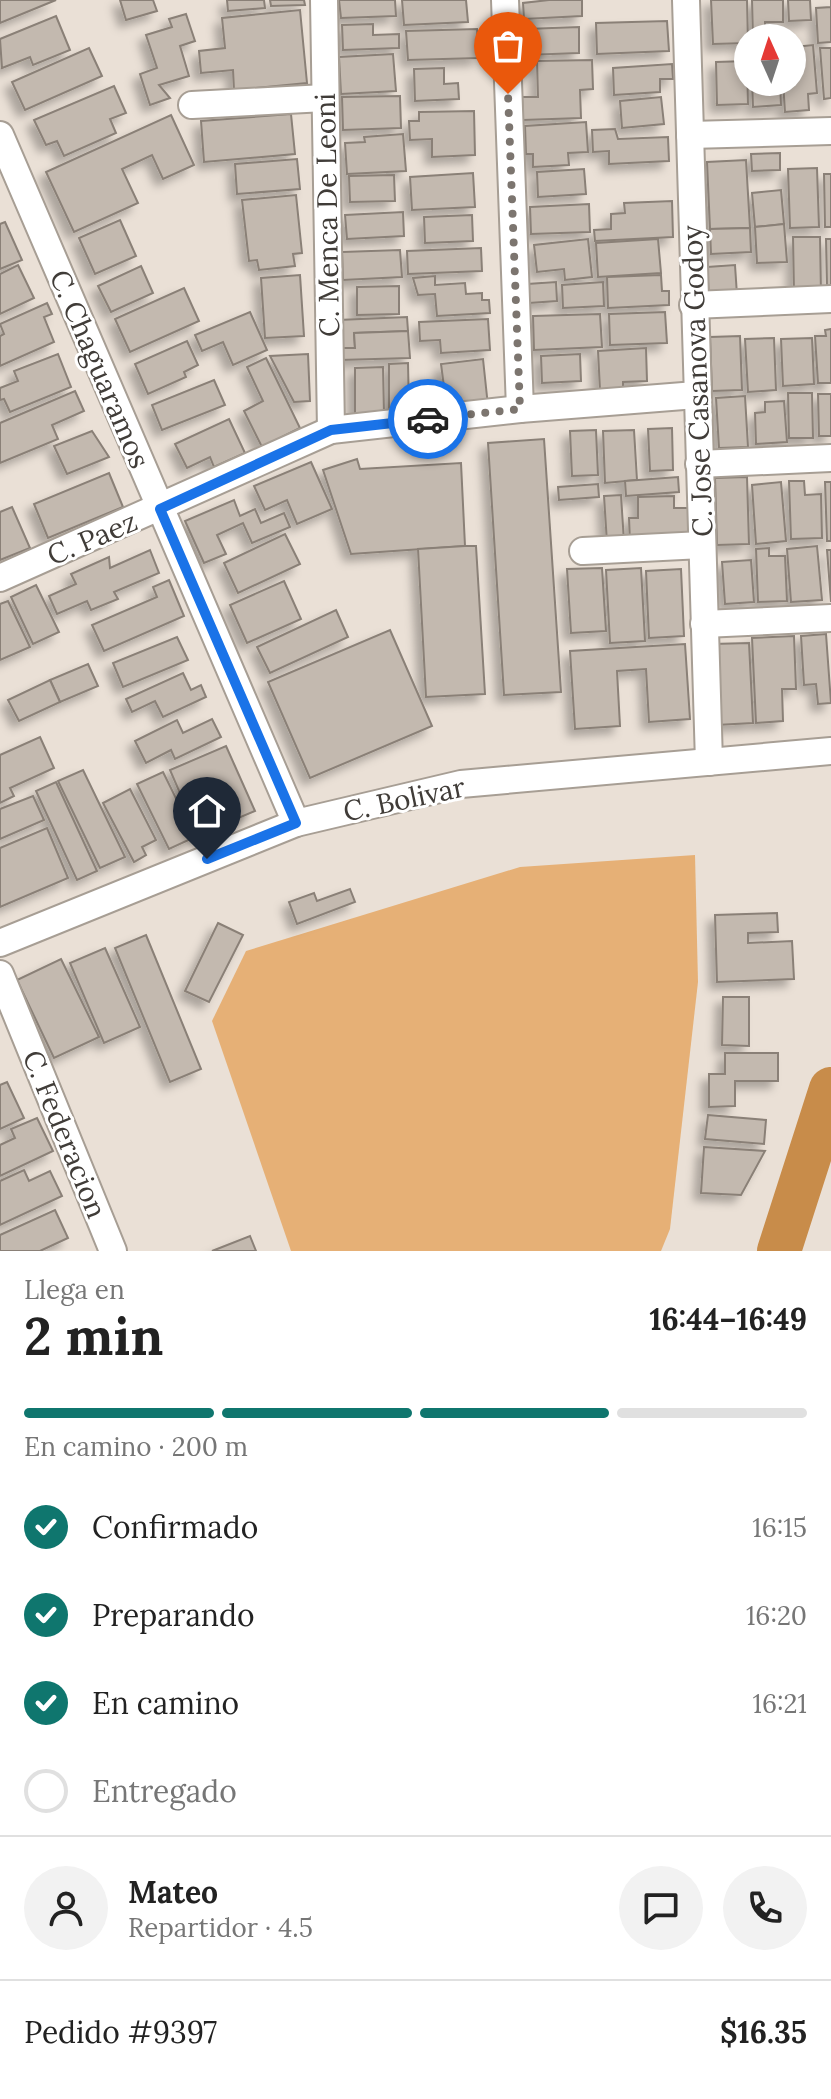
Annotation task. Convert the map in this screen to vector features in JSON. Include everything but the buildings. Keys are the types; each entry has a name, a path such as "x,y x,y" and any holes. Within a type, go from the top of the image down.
{"street":[{"name":"C. Menca De Leoni","path":"324,0 331,430"},
{"path":"505,0 520,409"},
{"name":"C. Jose Casanova Godoy","path":"686,0 709,762"},
{"path":"192,105 325,98"},
{"path":"690,135 831,131"},
{"name":"C. Chaguaramos","path":"0,135 296,823"},
{"path":"693,305 831,299"},
{"name":"C. Paez","path":"0,578 331,430 520,409 696,395"},
{"path":"699,464 831,458"},
{"path":"583,551 702,545"},
{"path":"704,624 831,618"},
{"name":"C. Bolivar","path":"0,943 296,823 461,784 825,752"},
{"name":"C. Federacion","path":"0,974 113,1251"}],"shaded area":[{"path":"695,855 698,982 670,1229 661,1251 291,1251 212,1021 246,951 520,867"}],"waterway":[{"path":"779,1251 831,1089"}],"way so far":[{"path":"428,419 520,409 508,94"}],"route":[{"path":"207,859 296,823 160,509 331,430 428,419"}]}
